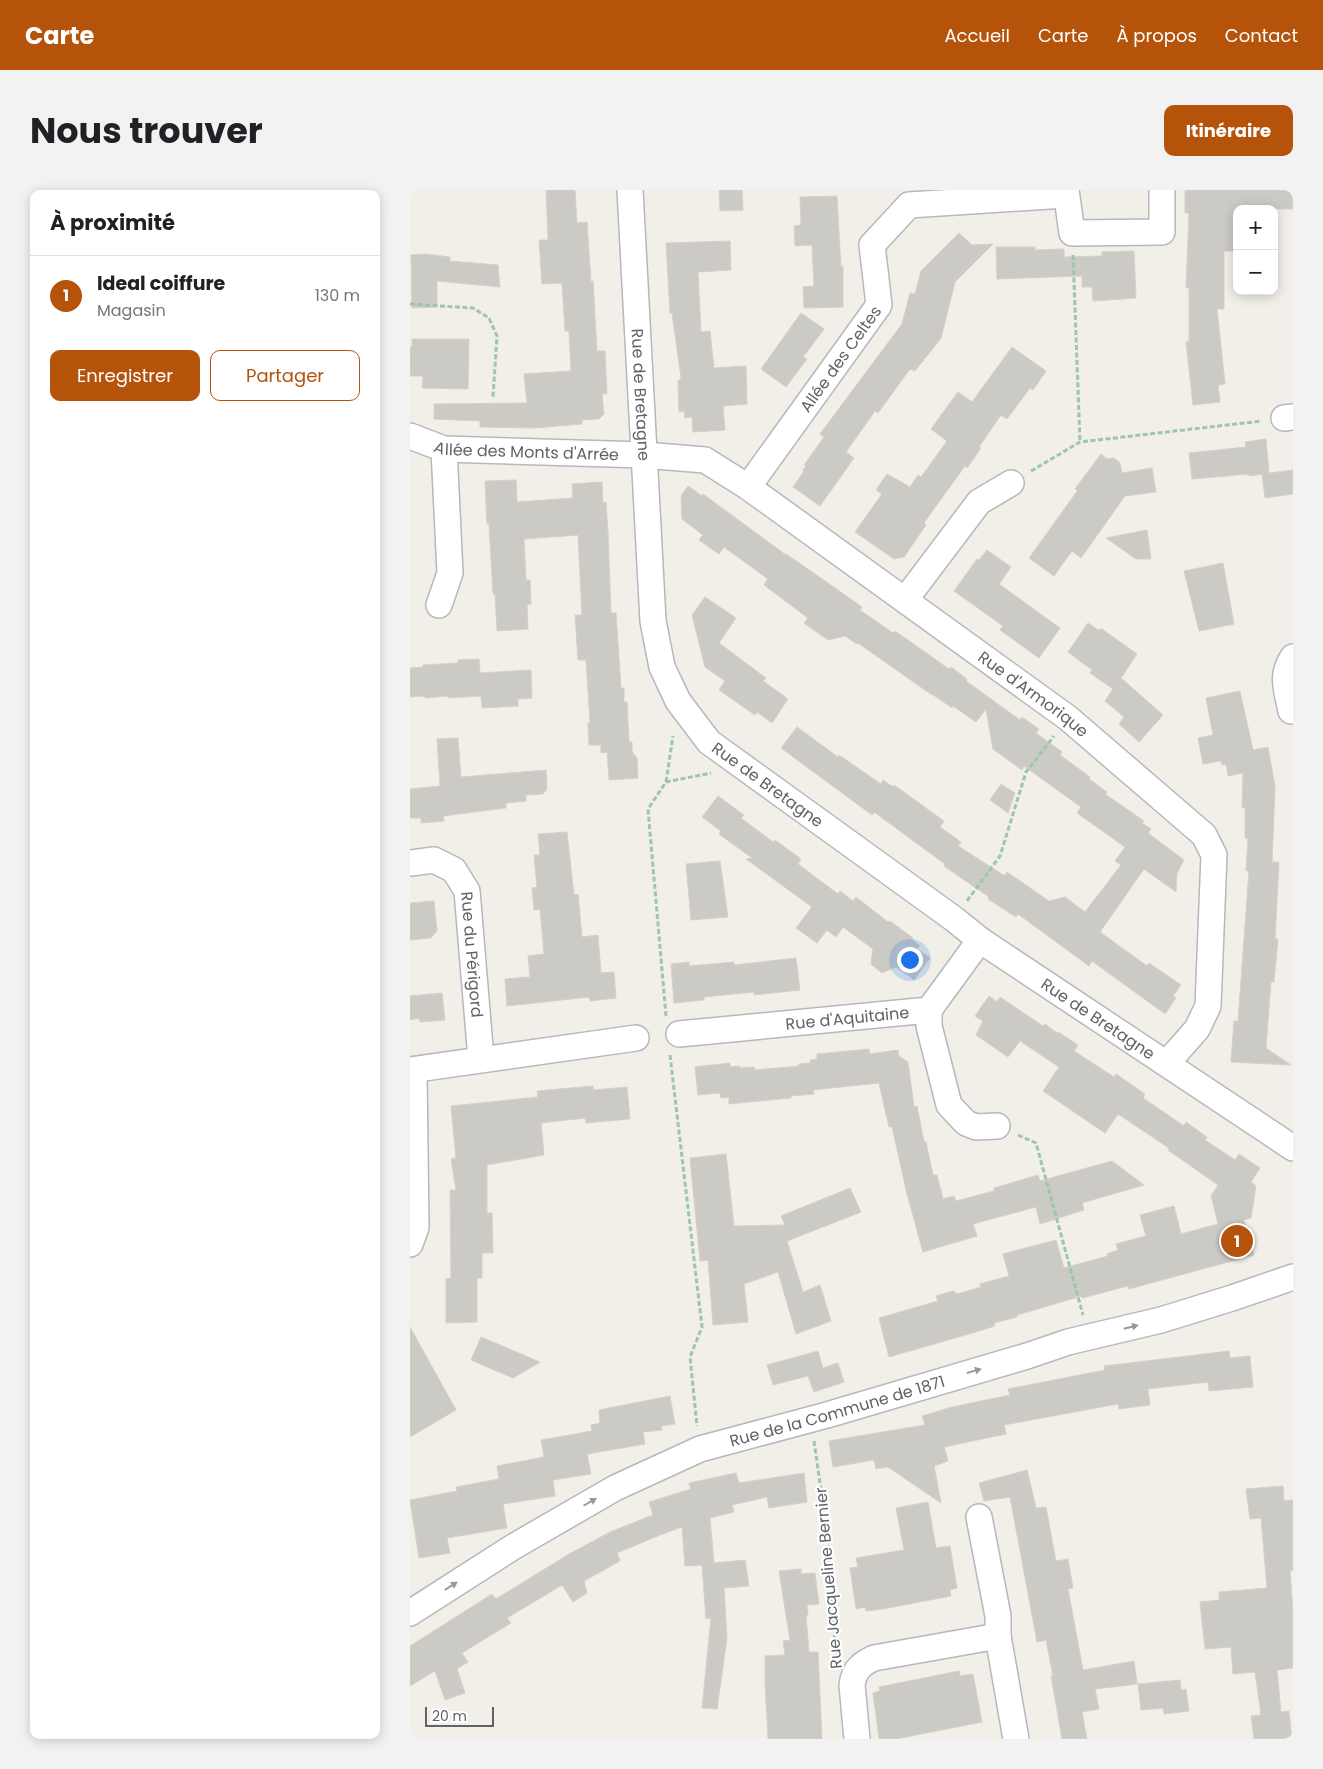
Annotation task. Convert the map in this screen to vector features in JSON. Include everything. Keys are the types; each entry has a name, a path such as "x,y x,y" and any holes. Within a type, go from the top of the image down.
{"street":[{"name":"Rue de Bretagne","path":"630,190 653,621 662,666 678,701 709,742 954,919 980,940 1293,1148"},
{"path":"1065,193 1072,233 1162,232 1162,190"},
{"name":"Allée des Celtes","path":"748,487 879,305 872,245 909,205 1065,193"},
{"name":"Allée des Monts d'Arrée","path":"410,436 444,449 644,455"},
{"path":"439,605 450,573 444,449"},
{"name":"Rue d'Armorique","path":"644,455 705,460 748,487 1068,718 1204,835 1214,855 1208,1006 1197,1029 1167,1063"},
{"path":"905,600 979,502 1011,483"},
{"path":"1291,711 1285,677 1286,668 1293,657"},
{"name":"Rue du Périgord","path":"410,863 434,860 454,870 467,891 482,1059"},
{"name":"Rue d'Aquitaine","path":"672,1038 929,1010 980,940"},
{"path":"929,1010 929,1026 950,1105 966,1124 976,1127 997,1126"},
{"path":"410,1244 416,1226 412,1070 636,1038"},
{"name":"Rue de la Commune de 1871","path":"410,1612 513,1547 615,1488 700,1449 827,1415 1068,1342 1162,1320 1293,1277"},
{"path":"979,1517 998,1616 998,1636 1016,1739"},
{"name":"Rue Jacqueline Bernier","path":"856,1739 852,1685 853,1677 863,1663 874,1658 998,1636"}],"path":[{"path":"1072,233 1080,442"},
{"path":"410,304 473,308 489,318 496,336 493,397"},
{"path":"1011,483 1080,442 1289,418"},
{"path":"678,701 666,782 648,809 702,1327 690,1357 700,1449"},
{"path":"954,919 1000,856 1026,772 1068,718"},
{"path":"666,782 744,767"},
{"path":"997,1126 1036,1143 1089,1338"},
{"name":"Rue Jacqueline Bernier","path":"808,1419 813,1432 828,1539 836,1664"}],"building":[{"path":"546,190 575,190 577,223 587,222 597,351 605,351 607,394 602,394 604,414 599,419 582,420 582,424 534,428 480,427 480,421 434,419 434,404 527,403 524,374 571,371 569,331 565,331 562,283 542,284 539,240 548,240"},
{"path":"719,190 742,190 743,210 720,211"},
{"path":"1185,190 1293,190 1293,209 1278,209 1278,205 1233,205 1233,251 1224,251 1224,309 1217,309 1225,384 1218,385 1220,402 1193,405 1186,342 1189,341 1189,288 1186,288 1189,213 1185,213"},
{"path":"837,196 841,267 843,266 843,307 804,308 803,287 814,286 812,245 795,246 794,226 801,225 800,197"},
{"path":"959,233 972,245 993,244 955,282 941,338 915,371 910,369 878,413 875,411 846,452 854,458 820,506 793,487 804,471 806,466 804,465 824,437 820,434 902,324 910,293 915,294 921,271"},
{"path":"730,241 731,270 698,272 701,332 710,331 714,368 746,366 747,404 723,406 725,430 693,432 692,417 685,418 684,411 679,412 678,381 681,378 672,313 670,313 666,243"},
{"path":"996,247 1035,247 1035,250 1064,249 1064,257 1102,256 1102,252 1134,251 1136,298 1093,301 1092,287 1082,287 1082,276 997,279"},
{"path":"426,254 450,257 450,261 498,265 500,287 437,281 437,307 412,308 411,255"},
{"path":"801,313 824,329 803,357 807,359 786,387 761,369"},
{"path":"412,339 469,339 468,389 422,388 423,376 410,376 410,347 412,347"},
{"path":"1012,347 1046,371 1033,390 1030,388 1007,419 1001,415 967,468 965,466 924,523 926,525 904,557 894,559 855,532 882,494 876,490 887,474 910,487 918,475 921,477 947,441 931,429 958,392 972,402"},
{"path":"1266,439 1269,473 1293,470 1293,494 1265,498 1262,474 1192,479 1189,453 1246,447 1245,442"},
{"path":"1101,454 1107,459 1114,458 1120,463 1122,473 1152,468 1156,492 1125,496 1081,558 1072,551 1054,576 1029,558 1078,490 1075,489"},
{"path":"516,480 517,502 573,498 572,484 602,482 603,503 606,502 611,613 616,613 621,688 624,688 624,702 627,702 629,742 632,742 632,752 637,758 638,778 609,780 607,752 601,753 601,745 589,745 588,723 590,723 586,660 578,660 575,615 582,615 578,535 524,539 526,580 530,580 531,604 527,605 528,629 497,631 485,481"},
{"path":"688,486 702,496 703,494 786,555 862,607 860,610 893,633 895,631 949,669 951,667 967,679 966,681 1020,720 1022,717 1039,729 1036,733 1062,752 1060,755 1090,777 1089,779 1107,792 1105,794 1144,821 1142,823 1151,829 1148,833 1184,860 1177,873 1176,892 1144,869 1100,932 1147,966 1149,963 1181,985 1173,996 1176,998 1165,1014 1092,961 1089,966 1018,914 1016,917 988,899 989,897 944,866 945,864 874,812 872,815 781,748 797,727 838,757 839,755 881,784 883,780 893,787 894,785 944,821 940,827 961,842 958,846 1005,876 1007,872 1049,901 1065,897 1085,912 1121,865 1115,861 1125,847 1077,813 1081,807 1024,766 1022,770 993,749 986,709 976,722 953,706 952,708 932,695 858,643 845,636 828,640 804,623 808,618 764,585 768,579 724,547 719,554 699,540 703,535 682,519 681,496"},
{"path":"1147,530 1151,559 1136,559 1106,538"},
{"path":"987,550 1011,567 999,584 1060,628 1039,658 1000,630 1003,626 954,591 977,559 979,560"},
{"path":"1223,563 1234,624 1199,631 1184,571"},
{"path":"705,597 736,618 719,643 766,678 763,681 788,699 772,723 757,712 755,715 719,690 725,681 705,667 692,615"},
{"path":"1088,623 1098,630 1102,629 1137,654 1121,678 1163,715 1139,742 1119,724 1124,717 1105,701 1113,689 1090,673 1092,670 1068,652"},
{"path":"479,659 480,673 531,670 532,698 518,699 518,706 482,708 481,696 449,698 448,696 410,697 410,668 423,667 423,665 458,663 458,660"},
{"path":"1240,691 1253,750 1268,747 1275,786 1272,862 1279,862 1275,939 1278,939 1274,982 1271,982 1266,1048 1291,1065 1231,1062 1234,1021 1238,1021 1249,871 1246,871 1248,839 1245,838 1245,808 1242,807 1243,773 1228,776 1226,764 1222,765 1221,761 1203,764 1198,738 1213,735 1206,698"},
{"path":"458,738 461,777 546,770 547,789 543,794 526,795 526,801 506,803 506,808 443,816 444,821 421,823 421,818 410,818 410,789 440,786 437,739"},
{"path":"1001,784 1015,793 1008,813 990,800"},
{"path":"718,796 744,815 741,818 773,842 775,840 801,859 798,864 838,894 840,891 853,901 856,897 888,922 890,921 913,938 920,946 917,949 930,958 914,980 896,967 882,973 871,964 873,949 843,927 836,937 827,930 817,943 796,928 812,907 746,859 752,858 719,834 721,831 702,817"},
{"path":"567,832 574,895 578,894 582,937 598,935 601,973 614,972 616,998 590,1001 589,997 507,1006 505,979 530,977 528,956 544,954 540,909 534,910 532,888 537,887 534,855 540,855 538,834"},
{"path":"720,861 728,917 691,920 686,864"},
{"path":"434,901 437,931 431,938 410,940 410,903"},
{"path":"796,958 800,990 754,995 754,992 704,997 704,1000 674,1003 671,964 689,962 689,966 734,962 734,965"},
{"path":"442,993 445,1020 420,1022 419,1018 410,1020 410,996"},
{"path":"989,996 997,1002 1000,997 1043,1026 1045,1024 1078,1045 1074,1051 1114,1077 1116,1074 1145,1094 1143,1098 1184,1126 1186,1122 1207,1137 1205,1140 1235,1160 1239,1154 1260,1168 1251,1182 1256,1186 1251,1218 1244,1220 1254,1255 1129,1289 1128,1286 1082,1298 1082,1296 1017,1315 1017,1317 994,1323 995,1326 889,1357 879,1318 938,1301 936,1296 953,1291 957,1294 981,1287 980,1284 1009,1276 1003,1254 1056,1240 1064,1268 1108,1256 1107,1254 1118,1250 1116,1244 1146,1236 1140,1215 1174,1206 1181,1234 1218,1224 1211,1196 1218,1185 1168,1150 1169,1148 1118,1114 1105,1133 1043,1091 1059,1067 1020,1041 1008,1057 976,1035 983,1021 975,1016"},
{"path":"869,1049 870,1054 898,1050 899,1056 908,1062 914,1107 917,1106 933,1175 937,1175 943,1199 954,1196 956,1201 994,1191 994,1188 1038,1175 1040,1181 1112,1161 1144,1185 1082,1203 1084,1210 1040,1224 1036,1207 973,1224 977,1236 923,1252 879,1083 813,1090 814,1094 791,1096 791,1098 729,1104 729,1097 721,1098 720,1093 698,1095 695,1067 730,1063 730,1067 754,1067 755,1070 799,1066 799,1064 810,1063 810,1060 817,1059 817,1054"},
{"path":"593,1086 593,1090 627,1087 630,1119 586,1123 585,1118 541,1123 544,1155 487,1165 487,1213 492,1213 493,1253 482,1253 482,1278 477,1278 477,1322 446,1323 446,1279 451,1278 450,1190 456,1190 451,1159 456,1158 451,1106 538,1097 537,1091"},
{"path":"726,1154 734,1226 785,1225 781,1216 850,1188 861,1212 787,1241 803,1292 820,1285 831,1321 796,1334 778,1272 744,1284 748,1322 713,1325 708,1260 700,1261 690,1158"},
{"path":"410,1327 456,1410 410,1437"},
{"path":"481,1337 540,1362 513,1378 471,1360"},
{"path":"818,1351 823,1368 838,1363 844,1382 814,1392 808,1376 773,1385 767,1365"},
{"path":"1229,1351 1230,1358 1250,1356 1253,1387 1209,1391 1208,1382 1148,1389 1150,1405 1119,1409 1118,1404 1004,1425 1006,1434 944,1447 948,1461 934,1466 941,1503 888,1467 876,1469 874,1460 833,1467 829,1441 925,1425 922,1416 952,1407 1010,1395 1008,1389 1105,1370 1104,1366"},
{"path":"670,1396 675,1424 661,1426 662,1430 643,1432 645,1444 587,1454 591,1474 553,1480 555,1496 503,1504 507,1528 447,1538 450,1553 419,1558 410,1500 457,1491 456,1487 499,1479 497,1466 544,1457 541,1440 592,1431 591,1425 600,1423 599,1410"},
{"path":"1027,1470 1036,1508 1046,1507 1056,1561 1068,1559 1073,1588 1068,1589 1083,1670 1134,1661 1137,1684 1095,1689 1099,1709 1082,1712 1087,1739 1062,1739 1046,1640 1037,1642 1010,1497 984,1501 979,1483"},
{"path":"736,1473 739,1483 804,1473 807,1502 769,1508 767,1497 732,1505 734,1512 710,1518 714,1563 745,1560 749,1586 724,1588 727,1638 717,1709 702,1708 711,1618 706,1619 702,1565 685,1566 682,1527 617,1553 620,1561 584,1581 587,1593 573,1602 562,1585 507,1618 511,1623 462,1653 468,1662 457,1669 465,1693 445,1700 435,1671 410,1686 410,1646 492,1594 496,1599 569,1554 610,1532 653,1515 649,1502 691,1489 689,1483"},
{"path":"1283,1486 1284,1501 1293,1500 1293,1570 1290,1571 1293,1612 1293,1668 1277,1670 1281,1712 1289,1711 1292,1739 1254,1739 1251,1716 1261,1715 1255,1672 1233,1674 1231,1647 1205,1649 1200,1602 1219,1600 1219,1592 1267,1588 1261,1518 1250,1519 1246,1489"},
{"path":"928,1502 936,1548 950,1546 957,1588 950,1590 951,1596 883,1609 866,1611 865,1607 856,1609 850,1568 858,1567 856,1558 904,1550 896,1508"},
{"path":"801,1569 801,1574 815,1573 819,1604 807,1605 808,1615 806,1615 809,1652 818,1652 822,1739 768,1739 765,1656 785,1655 783,1641 790,1640 779,1571"},
{"path":"959,1671 960,1676 973,1674 982,1722 896,1739 879,1739 873,1693 880,1691 879,1687"},
{"path":"1180,1680 1181,1690 1186,1689 1189,1711 1164,1714 1163,1708 1141,1710 1138,1684"}],"place":[{"name":"Ideal coiffure","path":"1237,1241"}]}
